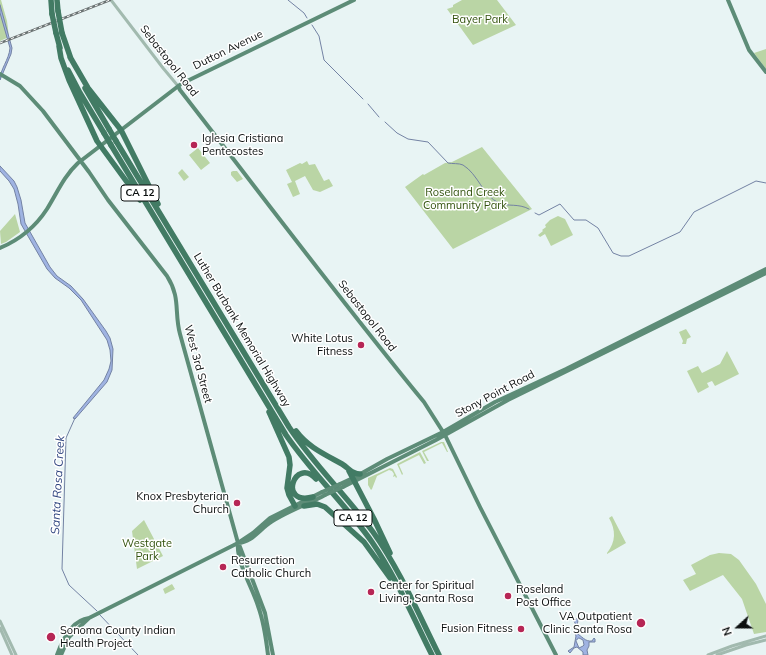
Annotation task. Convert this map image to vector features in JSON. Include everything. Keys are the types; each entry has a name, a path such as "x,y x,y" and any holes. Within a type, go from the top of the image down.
{"highway":[{"name":"Luther Burbank Memorial Highway","path":"51,0 56,33 75,84 111,145 301,444 365,522 388,554 401,577 439,655"},
{"name":"Luther Burbank Memorial Highway","path":"58,0 58,11 62,33 70,57 83,86 259,390 294,446 368,536 386,564 430,652"},
{"path":"60,46 64,67 70,85 99,145 167,232"},
{"path":"70,57 88,88 120,129 167,232"},
{"path":"262,382 303,440 317,450 344,465 352,473 360,474"},
{"path":"259,390 289,457 290,465 287,488 295,506"},
{"path":"336,461 348,470 377,524 401,577"},
{"path":"313,497 303,498 295,493 292,483 298,475 306,473 312,475 342,504"},
{"path":"304,506 317,504 323,506 367,545 390,579 430,652"}],"main road":[{"name":"Dutton Avenue","path":"0,248 21,236 34,226 46,210 67,175 80,160 178,86 254,47 354,0"},
{"path":"728,0 749,50 766,72"},
{"name":"West 3rd Street","path":"2,76 19,85 36,103 165,273 172,286 177,300 177,322 180,335 238,543 265,613 273,655"},
{"name":"Sebastopol Road","path":"178,86 344,303 424,402 444,433 474,496 556,655"},
{"name":"Stony Point Road","path":"238,543 240,544 251,538 270,523 444,433 500,400 586,359 766,269"},
{"name":"Stony Point Road","path":"353,480 360,474 390,457 469,422 509,399 766,274"},
{"path":"469,422 469,419 475,414"},
{"name":"Stony Point Road","path":"61,655 69,637 93,615 238,543 253,533 269,519 313,497 324,494"},
{"name":"West 3rd Street","path":"238,543 242,562 254,592 262,620 268,655"},
{"name":"Stony Point Road","path":"57,655 65,637 71,629 81,621 89,618"}],"street":[{"name":"Sebastopol Road","path":"111,0 178,86"},
{"path":"0,621 16,655"},
{"path":"0,628 12,655"},
{"path":"708,655 766,636"},
{"path":"717,655 766,640"}],"green space":[{"path":"0,0 7,21 9,37 0,41"},
{"name":"Bayer Park","path":"462,0 497,0 516,25 473,45 447,9 453,7 453,5"},
{"path":"766,49 766,69 754,53"},
{"name":"Roseland Creek Community Park","path":"482,147 532,209 453,249 405,187 423,174 424,175 445,163 452,162"},
{"path":"198,148 210,163 201,170 189,155"},
{"path":"307,161 309,165 315,164 324,181 329,179 333,186 320,192 313,190 305,176 295,181 300,194 293,197 287,184 292,182 286,170"},
{"path":"182,169 189,177 184,181 178,173"},
{"path":"237,171 243,179 237,182 231,175 231,172"},
{"path":"15,214 20,232 1,244 0,231"},
{"path":"558,216 565,219 573,235 551,246 545,234 540,237 538,235 543,231 542,230 546,227 545,225 550,220"},
{"path":"686,329 691,337 687,339 686,344 682,344 683,341 679,332"},
{"path":"727,351 739,374 715,386 712,381 707,383 709,387 698,393 687,371 698,366 702,373 720,364"},
{"path":"444,442 448,452 442,443 424,452 429,461 427,461 422,451"},
{"path":"420,452 426,463 424,464 419,455 399,465 403,474 402,475 397,464"},
{"path":"390,468 393,469 397,477 393,477 394,474 389,470 377,476 371,490 368,485 368,478"},
{"path":"612,516 626,543 607,554 612,545 614,536 613,527 609,518"},
{"name":"Westgate Park","path":"144,520 163,556 137,569 132,531"},
{"path":"719,553 731,554 739,560 756,584 766,604 766,632 754,634 742,599 723,575 690,591 683,580 696,574 691,565 710,555"},
{"path":"172,584 175,589 165,594 163,589"}],"water":[{"path":"0,5 12,48 0,80 1,72 8,57 10,48 0,13"},
{"path":"0,166 14,181 17,187 25,223 50,267 57,276 71,286 83,299 110,338 113,349 112,370 107,382 75,419 73,418 104,380 111,361 110,350 107,340 81,300 69,288 55,278 47,269 21,224 14,189 0,171"},
{"path":"577,619 578,620 576,633 587,641 592,641 594,638 595,639 595,642 589,642 587,650 588,655 583,655 583,652 577,647 570,653 568,651 574,647 576,636 574,631 576,625 574,621","holes":["579,638 583,640 584,645 579,648 576,641"]}],"waterway":[{"path":"288,0 304,13 307,18"},
{"path":"312,25 319,36 324,60 363,99"},
{"path":"368,104 379,117"},
{"path":"385,122 397,133 408,139 428,142 448,163 463,165 473,174 493,200 502,204 521,206 529,209"},
{"path":"535,213 539,215 560,204 574,220 586,220 598,228 613,253 621,256 629,256 680,232 694,212 756,181 766,183"},
{"name":"Santa Rosa Creek","path":"75,418 66,438 62,569 69,585 97,611"},
{"name":"Santa Rosa Creek","path":"99,614 138,655"}],"railway":[{"path":"0,43 110,0"}],"place":[{"name":"Iglesia Cristiana Pentecostes","path":"194,145"},
{"name":"White Lotus Fitness","path":"361,345"},
{"name":"Knox Presbyterian Church","path":"237,503"},
{"name":"Resurrection Catholic Church","path":"223,567"},
{"name":"Center for Spiritual Living, Santa Rosa","path":"371,592"},
{"name":"Roseland Post Office","path":"508,596"},
{"name":"VA Outpatient Clinic Santa Rosa","path":"641,623"},
{"name":"Fusion Fitness","path":"521,629"},
{"name":"Sonoma County Indian Health Project","path":"51,637"}]}
